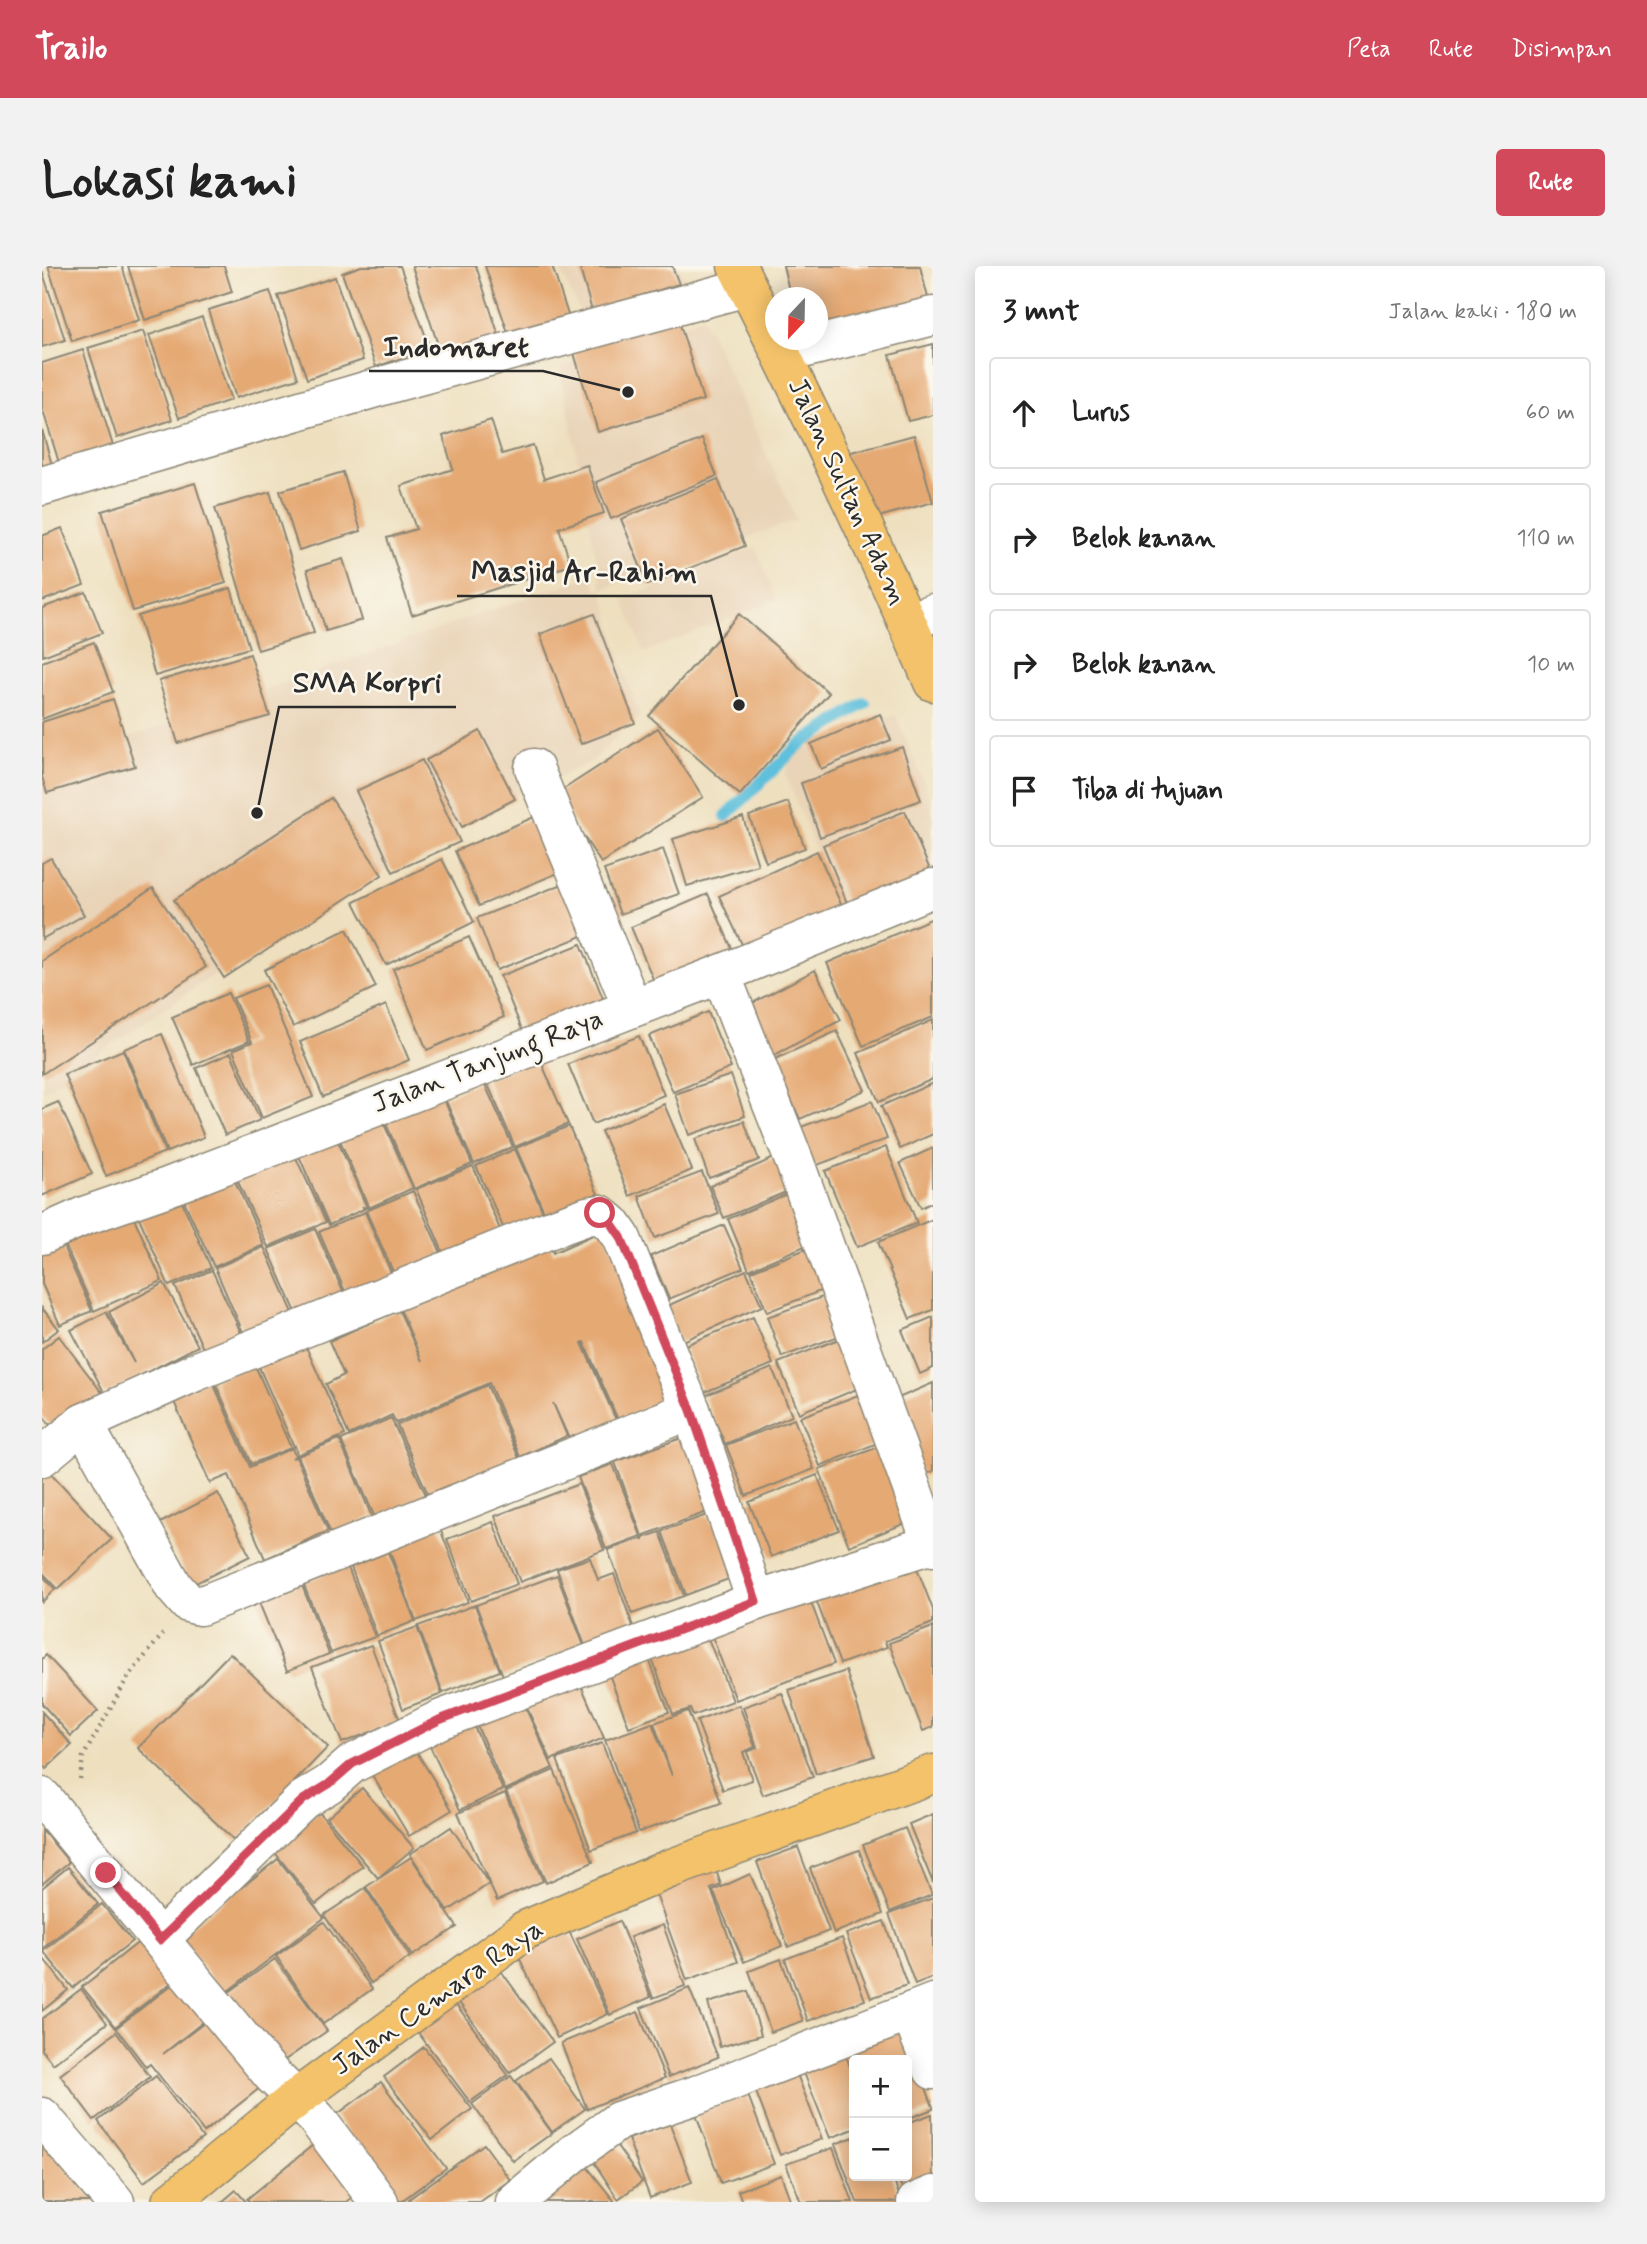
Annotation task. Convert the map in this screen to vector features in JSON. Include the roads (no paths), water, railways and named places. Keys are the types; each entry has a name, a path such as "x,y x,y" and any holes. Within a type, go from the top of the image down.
{"main road":[{"name":"Jalan Sultan Adam","path":"742,276 920,617 933,682"},
{"name":"Jalan Cemara Raya","path":"172,2202 297,2098 525,1930 669,1869 933,1774"}],"street":[{"path":"42,486 396,382 742,276"},
{"path":"782,354 933,316"},
{"path":"534,768 632,1007"},
{"name":"Jalan Tanjung Raya","path":"42,1235 84,1216 164,1188 721,974 933,888"},
{"path":"160,1940 303,1800 329,1784 352,1764 439,1720 756,1601 932,1546 795,1163 721,974"},
{"path":"42,1457 83,1423 195,1372 543,1232 600,1213 621,1237 691,1410 756,1601"},
{"path":"83,1423 174,1587 188,1603 200,1606 691,1410"},
{"path":"42,1797 272,2075 316,2118 379,2202"},
{"path":"515,2202 574,2153 618,2122 696,2095 922,2008 933,2070"},
{"path":"42,2117 115,2202"},
{"path":"916,2202 933,2195"}],"waterway":[{"path":"726,816 799,745 865,703"}],"place":[{"name":"Indomaret","path":"628,392"},
{"name":"Masjid Ar-Rahim","path":"739,705"},
{"name":"SMA Korpri","path":"257,813"}]}
